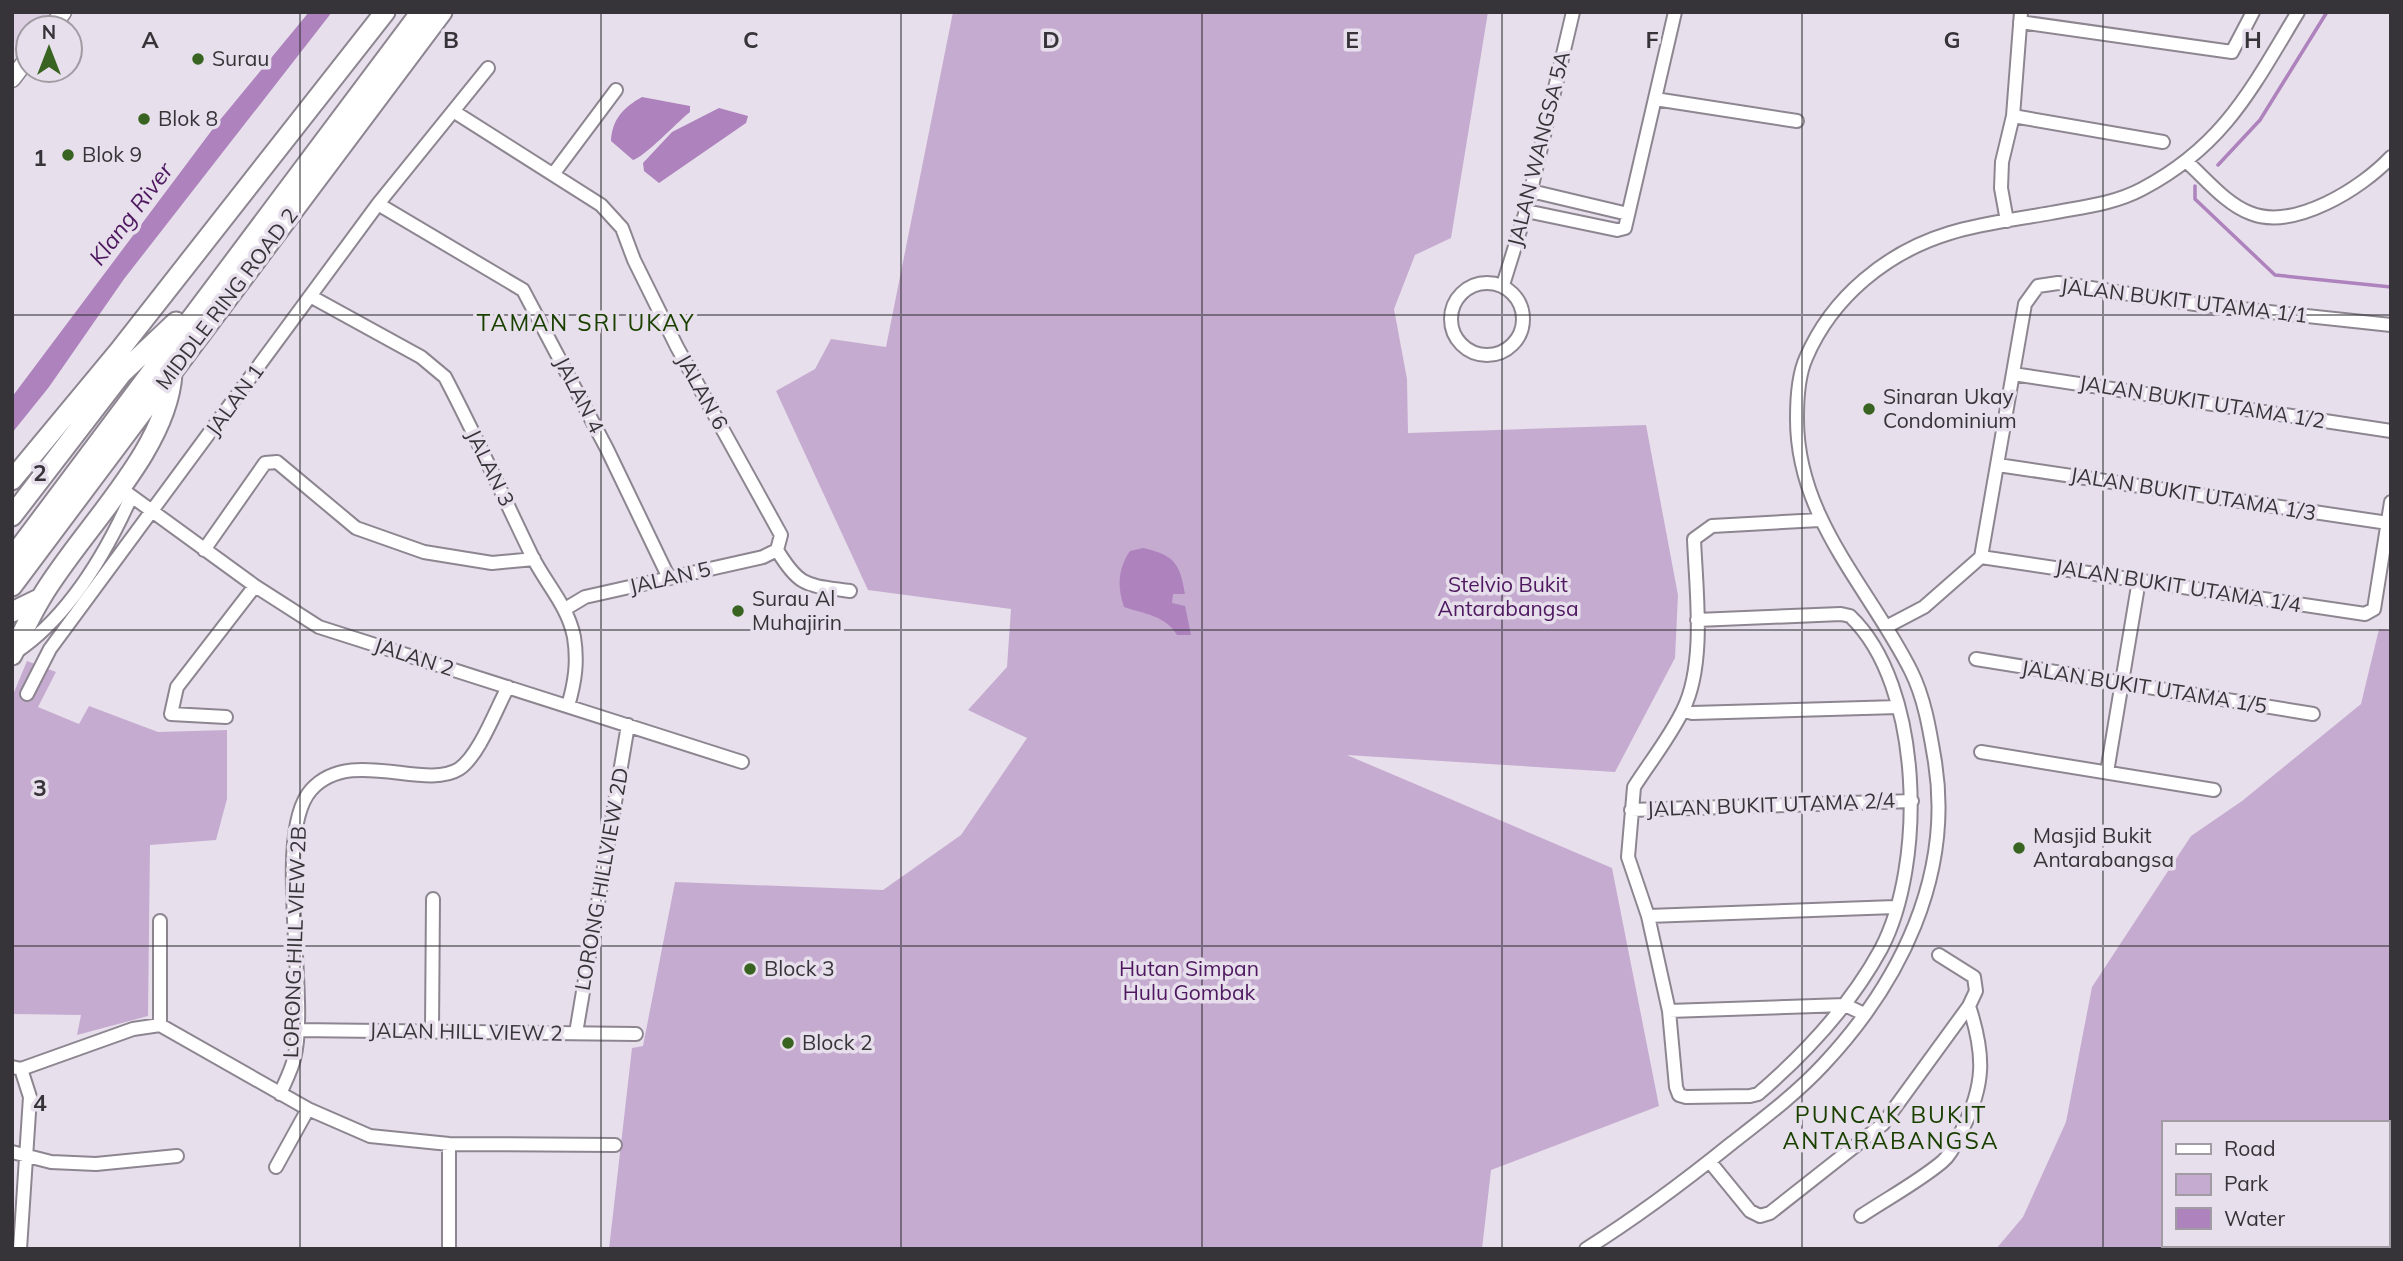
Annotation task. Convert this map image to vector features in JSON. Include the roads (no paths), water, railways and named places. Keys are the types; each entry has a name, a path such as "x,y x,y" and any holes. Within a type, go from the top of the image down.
{"highway":[{"path":"12,480 145,318 385,12"},
{"name":"MIDDLE RING ROAD 2","path":"14,555 421,12"},
{"name":"MIDDLE RING ROAD 2","path":"12,586 442,12"},
{"path":"12,516 122,373 212,288"},
{"path":"13,654 41,598 125,492 171,399 172,374"},
{"path":"12,612 41,598"}],"street":[{"name":"JALAN WANGSA 5A","path":"1503,285 1526,211 1573,12"},
{"path":"1526,211 1617,230 1625,228 1675,12"},
{"path":"2007,221 2001,188 2002,162 2013,116 2020,17 2232,52 2253,12"},
{"path":"1586,1249 1653,1205 1710,1161 1791,1096 1825,1064 1864,1014 1911,940 1922,912 1936,848 1939,799 1922,699 1910,670 1886,627 1845,567 1820,520 1799,453 1797,392 1804,361 1821,330 1844,298 1887,262 1919,244 1952,232 2106,203 2139,191 2187,162 2239,110 2298,12"},
{"name":"JALAN 1","path":"27,694 50,649 378,204 488,68"},
{"path":"554,173 616,90"},
{"path":"1655,99 1797,121"},
{"name":"JALAN 6","path":"453,111 601,205 622,228 677,347 781,535 777,550"},
{"path":"2013,116 2163,142"},
{"path":"2187,162 2232,203 2251,214 2269,217 2288,216 2335,198 2391,157"},
{"path":"1531,191 1628,214"},
{"name":"JALAN 4","path":"378,204 523,290 607,449 669,578"},
{"name":"JALAN BUKIT UTAMA 1/1","path":"1981,557 2025,304 2038,286 2058,283 2195,304 2391,325"},
{"path":"1476,285 1503,285 1521,307 1521,332 1504,352 1492,355 1472,353 1460,344 1452,330 1450,316 1455,301 1465,290 1476,285"},
{"name":"JALAN 3","path":"310,296 421,357 445,377 534,559 565,609 573,636 577,675 568,706"},
{"name":"JALAN BUKIT UTAMA 1/2","path":"2013,374 2391,431"},
{"path":"204,550 271,460 277,462 356,528 424,552 492,563 534,559"},
{"name":"JALAN BUKIT UTAMA 1/3","path":"1998,465 2388,523"},
{"path":"13,654 39,636 80,586 117,528 125,492"},
{"name":"JALAN 2","path":"125,492 255,586 319,626 742,762"},
{"path":"2388,523 2391,502"},
{"path":"1697,620 1841,614 1850,616 1888,672 1908,752 1912,800 1908,854 1882,947 1845,1005 1803,1055 1758,1094 1750,1096 1679,1095 1669,1012 1648,916 1628,857 1631,810 1634,787 1683,711 1694,668 1697,620 1694,539 1712,526 1820,520"},
{"name":"JALAN BUKIT UTAMA 1/4","path":"1981,557 2365,614 2374,610 2388,523"},
{"path":"777,550 792,575 801,582 850,591"},
{"name":"JALAN 5","path":"565,609 585,597 762,557 777,550"},
{"path":"1886,627 1924,607 1981,557"},
{"path":"2107,772 2139,580"},
{"path":"226,717 171,715 177,687 255,586"},
{"name":"JALAN BUKIT UTAMA 1/5","path":"1976,659 2313,714"},
{"name":"LORONG HILL VIEW 2B","path":"280,1094 295,1058 293,842 301,806 311,790 325,779 354,769 446,775 460,768 472,756 508,687"},
{"path":"1683,711 1692,713 1898,706"},
{"name":"LORONG HILLVIEW 2D","path":"576,1033 628,726"},
{"path":"1981,752 2214,790"},
{"name":"JALAN BUKIT UTAMA 2/4","path":"1631,810 1912,800"},
{"path":"432,1031 433,899"},
{"path":"1648,916 1895,907"},
{"path":"160,921 160,1026"},
{"path":"1710,1161 1750,1211 1760,1216 1770,1213 1884,1124 1969,1006 1976,991 1974,977 1940,955"},
{"path":"1669,1012 1845,1005 1864,1014"},
{"path":"1861,1216 1949,1155 1979,1093 1978,1035 1969,1006"},
{"path":"20,1249 30,1097 17,1068 133,1029 160,1026 308,1109 370,1136 449,1144 615,1145"},
{"name":"JALAN HILL VIEW 2","path":"296,1030 636,1034"},
{"path":"276,1167 308,1109"},
{"path":"449,1144 449,1249"},
{"path":"12,1152 51,1162 96,1164 177,1156"}],"water":[{"path":"309,12 332,12 124,279 49,387 12,433 12,397 215,126"},
{"path":"642,97 690,106 690,112 653,146 633,160 611,141 612,133 620,114"},
{"path":"719,108 748,116 746,123 659,183 644,171 643,163 672,132"},
{"path":"1143,548 1169,557 1178,568 1185,594 1173,594 1172,603 1185,606 1191,635 1177,635 1160,619 1124,607 1120,592 1123,564 1130,551"}],"waterway":[{"path":"2218,165 2260,120 2327,12"},
{"path":"2195,186 2195,199 2275,275 2391,287"}],"place":[{"name":"Surau","path":"198,59"},
{"name":"Blok 8","path":"144,119"},
{"name":"Blok 9","path":"68,155"},
{"name":"Sinaran Ukay Condominium","path":"1869,409"},
{"name":"Surau Al Muhajirin","path":"738,611"},
{"name":"Masjid Bukit Antarabangsa","path":"2019,848"},
{"name":"Block 3","path":"750,969"},
{"name":"Block 2","path":"788,1043"}],"district":[{"name":"TAMAN SRI UKAY","path":"586,323"},
{"name":"PUNCAK BUKIT ANTARABANGSA","path":"1891,1128"}],"water label":[{"name":"Klang River","path":"131,214"}],"park label":[{"name":"Stelvio Bukit Antarabangsa","path":"1508,597"},
{"name":"Hutan Simpan Hulu Gombak","path":"1189,981"}]}
